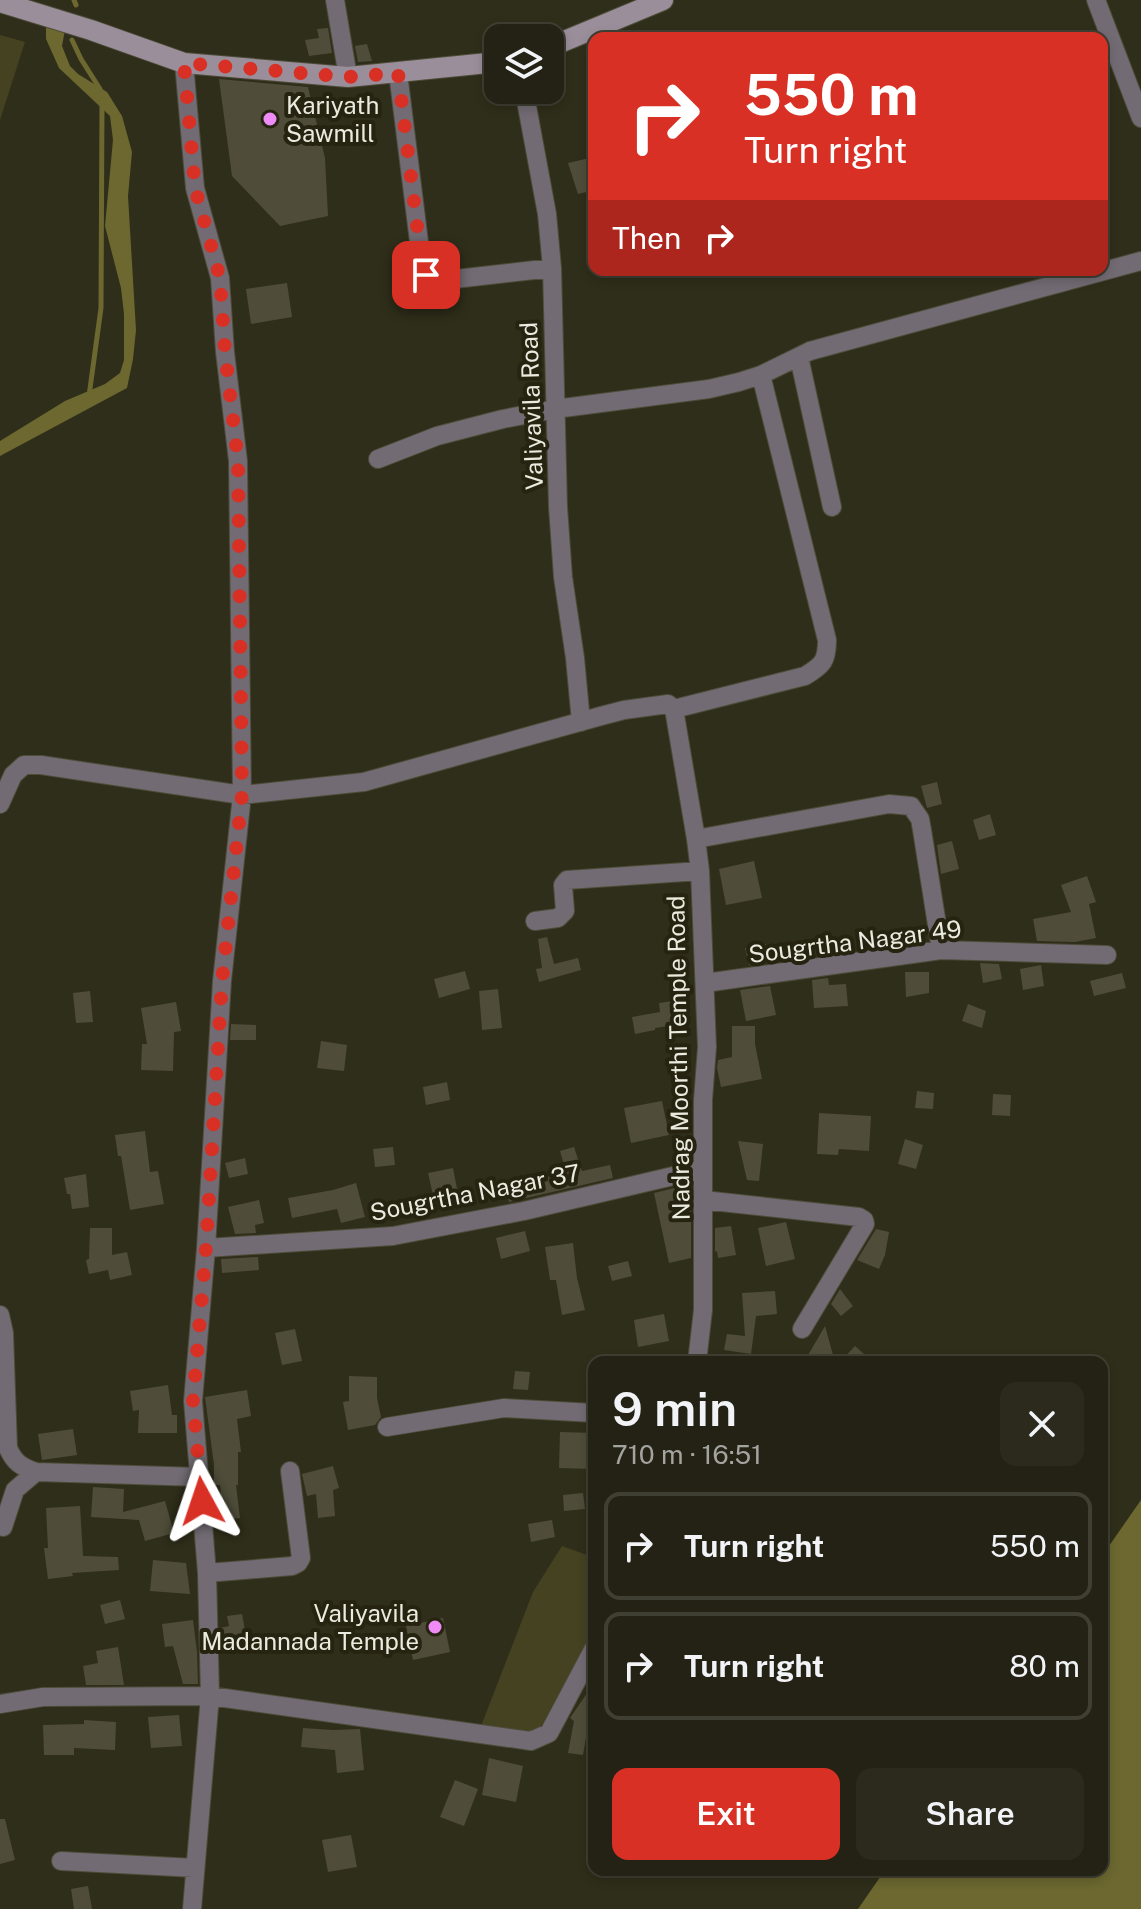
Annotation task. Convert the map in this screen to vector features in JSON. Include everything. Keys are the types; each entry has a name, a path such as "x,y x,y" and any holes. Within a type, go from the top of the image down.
{"main road":[{"path":"564,41 663,0"},
{"path":"0,2 184,63 348,77 484,64"}],"street":[{"path":"335,0 348,77"},
{"path":"1096,0 1141,118"},
{"path":"184,63 195,188 220,278 238,461 242,795 222,981 206,1248 193,1401 207,1573 210,1696 192,1909"},
{"path":"398,73 421,258 426,275 438,281 552,268"},
{"name":"Valiyavila Road","path":"527,104 547,214 552,268 563,577 581,722"},
{"path":"1108,270 1141,261"},
{"path":"378,459 437,436 503,419 555,409 709,389 761,375 810,351 1086,276"},
{"path":"799,357 832,507"},
{"path":"0,804 13,775 24,765 242,795 364,782 624,710 668,704 674,709 805,676 821,666 827,654 827,640 761,375"},
{"name":"Nadrag Moorthi Temple Road","path":"674,709 700,871 705,983 703,1310 698,1356"},
{"path":"696,839 889,804 911,806 920,819 941,950"},
{"path":"535,921 558,918 565,911 563,885 567,880 700,871"},
{"name":"Sougrtha Nagar 49","path":"705,983 941,950 1107,955"},
{"name":"Sougrtha Nagar 37","path":"206,1248 393,1236 524,1211 703,1169"},
{"path":"703,1200 864,1220 865,1224 802,1329"},
{"path":"0,1315 4,1333 8,1448 13,1460 23,1468 36,1472 200,1477"},
{"path":"387,1427 504,1408 588,1413"},
{"path":"207,1573 298,1563 301,1558 290,1471"},
{"path":"0,1526 3,1527 15,1490 36,1472"},
{"path":"0,1704 43,1697 210,1696 531,1741 549,1733 588,1659"},
{"path":"61,1861 195,1868"}],"shaded area":[{"path":"46,26 65,30 62,46 70,66 107,92 122,116 132,152 128,196 136,330 133,359 127,388 0,456 0,441 65,401 105,384 120,373 124,360 121,288 105,226 113,140 110,116 59,68 46,39"},
{"path":"0,35 25,42 0,120"},
{"path":"1141,1500 1141,1909 858,1909 881,1876 1108,1876 1108,1547"},
{"path":"562,1546 587,1555 588,1552 588,1639 538,1732 481,1726 533,1592"}],"building":[{"path":"328,28 332,53 309,56 305,40 319,38 317,29"},
{"path":"367,44 372,61 358,62 355,46"},
{"name":"Kariyath Sawmill","path":"219,79 308,87 325,158 328,216 280,226 232,176"},
{"path":"588,158 588,192 578,194 568,163"},
{"path":"287,283 292,317 251,324 246,289"},
{"path":"937,782 942,804 927,808 921,786"},
{"path":"990,814 996,835 979,840 973,820"},
{"path":"952,841 959,869 941,874 937,845"},
{"path":"754,861 762,898 726,905 719,869"},
{"path":"1087,876 1096,902 1089,904 1096,938 1075,942 1037,941 1033,919 1071,912 1061,885"},
{"path":"547,937 554,964 578,958 581,970 539,982 536,969 542,968 538,939"},
{"path":"821,940 823,954 803,957 801,944"},
{"path":"766,944 770,962 749,965 745,948"},
{"path":"980,963 999,964 1002,979 983,983"},
{"path":"1041,965 1044,986 1023,990 1020,969"},
{"path":"465,971 470,989 439,998 434,979"},
{"path":"905,972 929,972 929,993 906,997"},
{"path":"1122,973 1126,988 1094,996 1090,981"},
{"path":"828,978 829,985 846,984 848,1006 814,1008 812,980"},
{"path":"770,986 776,1015 746,1021 740,990"},
{"path":"498,989 502,1028 482,1030 479,991"},
{"path":"90,991 93,1022 76,1023 73,993"},
{"path":"687,999 690,1023 635,1034 632,1017 660,1012 659,1003"},
{"path":"176,1002 181,1031 174,1032 173,1071 141,1070 142,1044 147,1044 141,1008"},
{"path":"968,1004 986,1011 982,1028 962,1021"},
{"path":"231,1024 256,1025 256,1040 230,1040"},
{"path":"732,1026 755,1026 762,1079 721,1087 718,1060 732,1057"},
{"path":"321,1041 347,1045 344,1071 317,1068"},
{"path":"447,1082 450,1100 426,1105 423,1087"},
{"path":"917,1091 934,1093 933,1109 915,1108"},
{"path":"993,1094 1011,1095 1010,1116 992,1115"},
{"path":"662,1101 669,1135 631,1143 624,1108"},
{"path":"819,1113 871,1116 869,1151 839,1149 838,1155 817,1154"},
{"path":"145,1131 150,1172 158,1171 164,1204 130,1210 115,1135"},
{"path":"905,1139 923,1145 916,1169 898,1164"},
{"path":"738,1141 763,1144 759,1181 747,1180"},
{"path":"393,1147 395,1165 375,1167 373,1149"},
{"path":"574,1147 582,1171 610,1165 613,1178 509,1202 507,1192 548,1181 547,1176 566,1172 560,1151"},
{"path":"245,1158 248,1174 229,1178 225,1163"},
{"path":"453,1168 459,1199 435,1204 428,1173"},
{"path":"86,1174 89,1207 72,1209 64,1178"},
{"path":"356,1183 365,1217 341,1223 337,1209 292,1218 288,1198"},
{"path":"691,1184 691,1258 669,1263 654,1193"},
{"path":"259,1200 264,1223 255,1225 256,1233 235,1234 228,1207"},
{"path":"786,1222 795,1259 766,1266 758,1228"},
{"path":"731,1226 736,1255 718,1258 715,1228"},
{"path":"90,1228 112,1228 112,1255 127,1252 132,1275 110,1280 108,1270 89,1274 86,1260 89,1259"},
{"path":"876,1229 889,1232 879,1269 857,1260"},
{"path":"525,1231 530,1251 501,1259 496,1238"},
{"path":"573,1243 585,1310 562,1315 556,1280 550,1280 545,1247"},
{"path":"258,1257 259,1270 222,1273 221,1259"},
{"path":"628,1261 632,1276 612,1281 608,1266"},
{"path":"840,1289 853,1306 841,1316 831,1304"},
{"path":"775,1291 777,1314 756,1316 751,1354 724,1350 727,1334 745,1336 742,1293"},
{"path":"664,1314 669,1341 638,1347 634,1320"},
{"path":"825,1326 833,1356 808,1356"},
{"path":"295,1329 302,1361 282,1365 275,1333"},
{"path":"855,1346 866,1356 846,1356"},
{"path":"515,1371 530,1372 528,1390 513,1389"},
{"path":"349,1376 377,1377 381,1417 375,1425 348,1430 343,1402 349,1401"},
{"path":"168,1385 172,1415 177,1415 177,1433 138,1433 139,1410 133,1411 130,1391"},
{"path":"247,1390 251,1416 237,1419 241,1452 238,1452 236,1485 240,1518 224,1520 220,1485 214,1485 205,1397"},
{"path":"73,1429 77,1455 42,1460 38,1434"},
{"path":"560,1432 588,1433 588,1469 559,1468"},
{"path":"333,1466 339,1488 333,1490 335,1516 318,1518 316,1494 307,1496 302,1474"},
{"path":"93,1487 124,1489 123,1512 165,1501 174,1533 145,1541 139,1520 91,1517"},
{"path":"583,1493 585,1509 564,1511 563,1495"},
{"path":"80,1506 83,1556 118,1557 119,1570 72,1573 73,1576 48,1579 44,1548 48,1548 46,1508"},
{"path":"552,1520 555,1537 531,1542 528,1524"},
{"path":"153,1560 186,1563 190,1594 150,1591"},
{"path":"120,1600 125,1619 105,1624 100,1605"},
{"path":"242,1614 248,1647 225,1652 220,1628 229,1626 227,1616"},
{"path":"443,1618 450,1652 413,1660 406,1626"},
{"path":"193,1620 198,1684 183,1684 173,1646 165,1647 162,1624"},
{"path":"118,1647 124,1685 86,1685 83,1666 98,1663 96,1651"},
{"path":"588,1692 588,1732 583,1755 568,1753 574,1721 570,1718"},
{"path":"179,1715 182,1746 151,1748 148,1717"},
{"path":"84,1720 116,1722 115,1750 74,1748 74,1755 44,1755 43,1725 84,1724"},
{"path":"303,1728 360,1729 364,1770 337,1773 335,1750 301,1747"},
{"path":"489,1758 523,1766 516,1802 482,1795"},
{"path":"455,1780 478,1789 464,1826 440,1817"},
{"path":"0,1819 5,1819 15,1860 0,1864"},
{"path":"351,1835 357,1867 328,1872 322,1840"},
{"path":"88,1886 92,1909 74,1909 71,1889"}],"waterway":[{"path":"74,0 76,5"},
{"path":"72,40 100,89"},
{"path":"89,396 101,308 102,103"}],"place":[{"name":"Kariyath Sawmill","path":"270,119"},
{"name":"Valiyavila Madannada Temple","path":"435,1627"}],"route":[{"path":"202,1501 193,1401 206,1248 222,981 242,795 238,461 220,278 195,188 184,63 348,77 398,73 421,258 426,275"}]}
